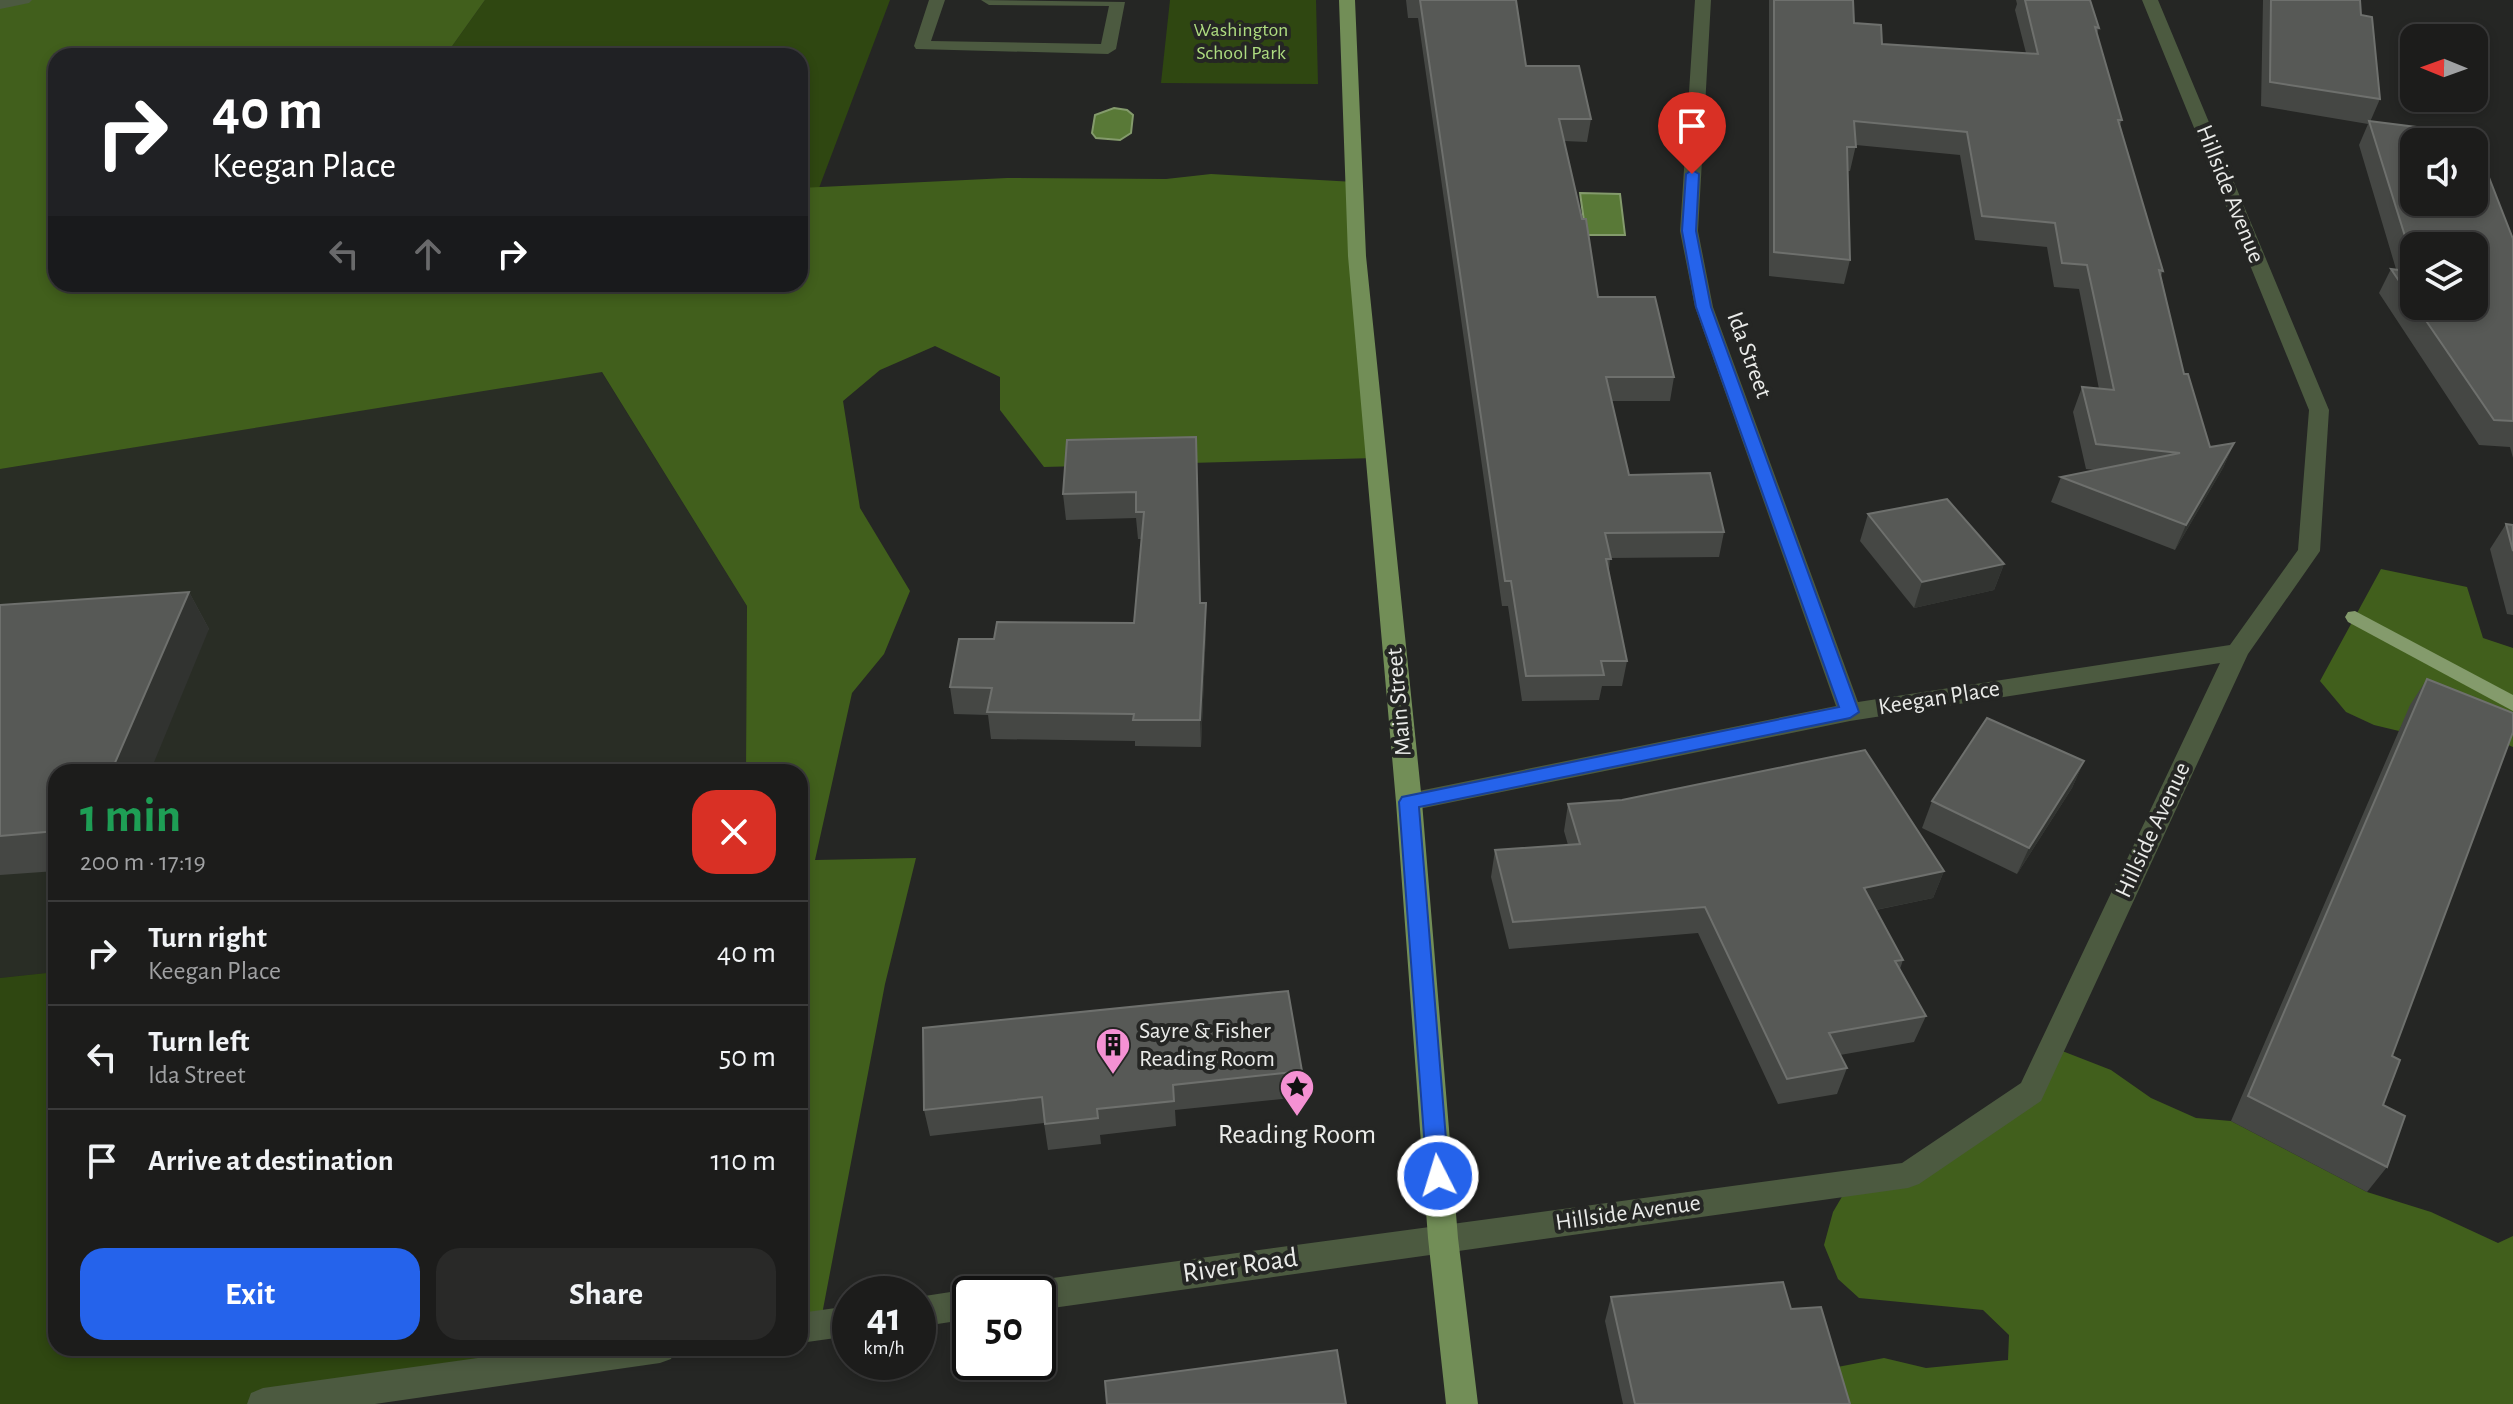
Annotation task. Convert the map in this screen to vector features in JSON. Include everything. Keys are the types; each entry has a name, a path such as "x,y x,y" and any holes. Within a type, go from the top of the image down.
{"main road":[{"name":"Main Street","path":"1347,0 1357,256 1409,802 1443,1238 1462,1404"}],"street":[{"path":"0,4 24,0"},
{"path":"937,0 922,46 1108,49 1117,2 989,0"},
{"name":"Ida Street","path":"1703,0 1689,231 1704,307 1850,712"},
{"name":"Hillside Avenue","path":"1443,1238 1908,1175 2031,1092 2237,652 2309,551 2319,410 2150,0"},
{"name":"Keegan Place","path":"1409,802 1850,712 2237,652"},
{"name":"River Road","path":"1056,1292 1443,1238"},
{"path":"808,1327 832,1324"},
{"path":"263,1404 603,1356"}],"shaded area":[{"path":"0,0 485,0 451,48 48,48 48,292 808,292 808,188 1007,178 1166,179 1211,174 1355,182 1376,458 1044,467 1000,410 1000,377 935,346 880,370 843,401 860,508 910,591 884,654 852,693 815,860 916,858 885,984 820,1325 808,1327 808,764 746,764 747,606 602,372 0,469"},
{"path":"1114,108 1127,110 1133,115 1131,133 1120,140 1096,138 1092,133 1095,115"},
{"path":"1580,193 1620,194 1625,235 1586,235"},
{"path":"601,371 747,606 746,764 48,764 48,973 0,978 0,469"},
{"path":"2381,569 2467,587 2483,638 2513,648 2513,747 2411,706 2399,731 2374,725 2346,712 2320,681"},
{"path":"2052,1047 2111,1070 2151,1098 2196,1118 2231,1121 2367,1192 2431,1212 2498,1243 2513,1236 2513,1404 1832,1404 1822,1370 1884,1358 1926,1368 2008,1360 2009,1335 1983,1310 1859,1298 1838,1279 1824,1245 1833,1212 1850,1183 1908,1175 2031,1092"}],"green space":[{"path":"485,0 890,0 819,188 808,188 808,48 451,48"},
{"name":"Washington School Park","path":"1170,0 1316,0 1318,84 1161,83"},
{"path":"48,973 48,1356 572,1356 263,1404 0,1404 0,978"}],"building":[{"path":"1420,0 1516,0 1526,66 1579,66 1591,119 1559,119 1582,219 1586,219 1598,297 1655,297 1674,377 1606,377 1629,475 1710,473 1724,532 1605,533 1611,559 1606,559 1627,661 1601,661 1604,675 1526,676 1511,581 1505,581"},
{"path":"1774,0 1853,0 1854,23 1881,25 1882,44 2038,54 2025,0 2090,0 2122,120 2118,120 2163,271 2159,270 2184,374 2188,374 2210,447 2234,443 2186,525 2061,477 2180,453 2096,444 2082,387 2114,390 2087,265 2062,263 2055,223 1982,216 1967,132 1854,121 1856,147 1847,147 1850,260 1774,252"},
{"path":"2271,0 2360,0 2361,15 2372,17 2380,99 2270,82"},
{"path":"2369,121 2424,128 2400,128 2400,216 2488,216 2488,175 2513,239 2513,421 2494,420 2426,320 2488,320 2488,232 2404,232"},
{"path":"2391,269 2400,270 2400,282"},
{"path":"1196,437 1200,603 1206,603 1200,720 1133,720 1134,714 987,712 992,688 950,687 959,639 994,639 997,622 1134,623 1144,512 1136,512 1136,492 1063,494 1067,440"},
{"path":"1947,499 2004,564 1922,582 1868,514"},
{"path":"2506,524 2513,525 2513,551"},
{"path":"189,592 114,764 48,764 48,832 0,836 0,605"},
{"path":"2427,679 2513,713 2513,732 2392,1056 2400,1060 2383,1105 2405,1116 2387,1167 2248,1096"},
{"path":"1987,718 2084,761 2029,848 1932,801"},
{"path":"1865,750 1944,871 1864,888 1903,960 1895,961 1926,1016 1829,1033 1847,1068 1787,1079 1705,907 1513,922 1495,850 1580,844 1568,804 1622,800"},
{"name":"Sayre & Fisher Reading Room","path":"1288,991 1302,1071 1173,1085 1174,1101 1097,1109 1098,1118 1045,1124 1042,1097 924,1110 923,1028"},
{"path":"1783,1282 1791,1309 1821,1307 1850,1404 1635,1404 1611,1297"},
{"path":"1337,1350 1346,1404 1107,1404 1105,1381"}],"waterway":[{"path":"2355,617 2513,704"}],"place":[{"name":"Sayre & Fisher Reading Room","path":"1113,1076"},
{"name":"Reading Room","path":"1297,1118"}],"route":[{"path":"1438,1176 1409,802 1850,712 1704,307 1689,231 1692,174"}]}
